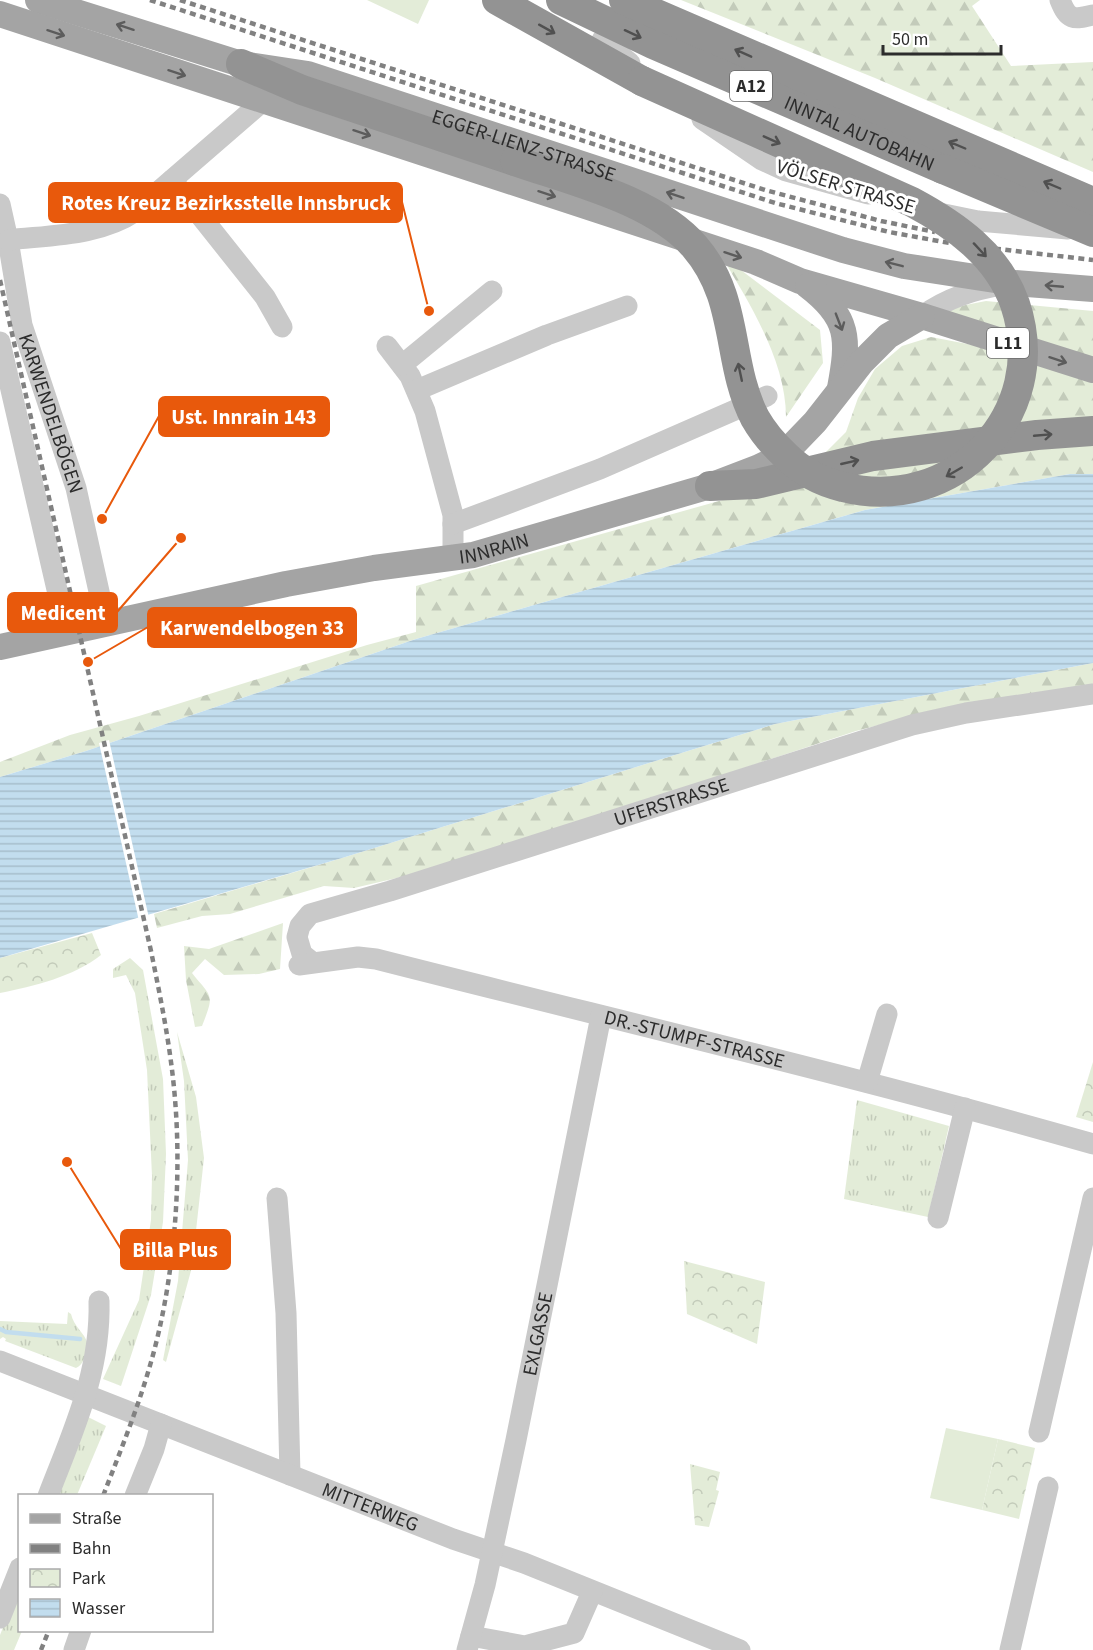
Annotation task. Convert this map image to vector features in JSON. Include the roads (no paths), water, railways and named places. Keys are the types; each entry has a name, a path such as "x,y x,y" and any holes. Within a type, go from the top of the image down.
{"highway":[{"path":"241,64 302,90 637,204 668,222 696,247 718,282 731,324 741,378 754,416 775,445 806,472 831,484 858,491 895,492 931,484 947,476 965,465 990,442 1010,412 1023,361 1022,341 1015,304 1009,290 993,266 971,241 952,225 912,202 642,81 497,0"},
{"name":"INNTAL AUTOBAHN","path":"561,0 653,44 1093,232"},
{"name":"INNTAL AUTOBAHN","path":"624,0 1093,202"},
{"path":"710,486 756,484 873,456 1037,435 1093,431"}],"main road":[{"name":"EGGER-LIENZ-STRASSE","path":"38,0 241,64 308,74 843,250 904,266 1014,283 1093,289"},
{"name":"EGGER-LIENZ-STRASSE","path":"0,14 756,262 800,281 922,316"},
{"path":"800,281 833,308 842,326 846,344 839,390"},
{"name":"L11","path":"922,316 1093,370"},
{"name":"INNRAIN","path":"0,647 286,584 374,568 473,555 710,486 774,460 800,439 862,362 888,336 922,316"}],"street":[{"path":"1060,0 1064,11 1071,17 1093,15"},
{"name":"VÖLSER STRASSE","path":"603,40 668,96 762,160 786,171 901,204 978,222 1093,232"},
{"path":"3,221 87,231 112,225 136,211 263,101"},
{"path":"172,180 265,297 282,327"},
{"name":"KARWENDELBÖGEN","path":"3,221 22,326 76,488 106,623"},
{"path":"922,316 938,305 974,290 1014,283"},
{"path":"402,365 492,291"},
{"path":"417,390 547,335 627,306"},
{"path":"0,332 22,326"},
{"name":"KARWENDELBÖGEN","path":"0,342 8,410 67,633"},
{"path":"387,346 417,390 425,411 453,515 453,558"},
{"path":"453,524 525,499 545,506 565,498 575,479 767,396"},
{"name":"UFERSTRASSE","path":"304,964 297,938 300,926 310,914 390,891 912,725 966,713 1093,694"},
{"name":"DR.-STUMPF-STRASSE","path":"304,964 358,957 376,958 965,1108 1093,1144"},
{"path":"867,1083 886,1014"},
{"name":"EXLGASSE","path":"469,1643 485,1585 516,1440 563,1196 601,1016"},
{"path":"938,1218 965,1108"},
{"path":"277,1197 286,1314 290,1475"},
{"path":"1039,1432 1093,1198"},
{"path":"49,1494 87,1394 100,1328 99,1301"},
{"name":"MITTERWEG","path":"0,1361 290,1475 524,1563 740,1650"},
{"path":"136,1494 154,1449 161,1424"},
{"path":"1010,1650 1048,1487"},
{"path":"0,1618 18,1573"},
{"path":"469,1643 525,1646 574,1633 592,1592"},
{"path":"74,1650 80,1632"}],"water":[{"path":"1070,474 1093,474 1093,663 775,724 342,858 0,958 0,777 86,751 416,639 865,510"}],"waterway":[{"path":"0,1329 6,1332 80,1339"}],"railway":[{"path":"150,0 775,203 889,232 955,244 1093,260"},
{"path":"180,0 765,190 881,221 935,232"},
{"path":"0,280 151,951 162,1006 175,1099 177,1198 171,1266 159,1331 146,1379 104,1494"},
{"path":"41,1650 48,1632"}],"place":[{"name":"Rotes Kreuz Bezirksstelle Innsbruck","path":"429,311"},
{"name":"Ust. Innrain 143","path":"102,519"},
{"name":"Medicent","path":"181,538"},
{"name":"Karwendelbogen 33","path":"88,662"},
{"name":"Billa Plus","path":"67,1162"}]}
